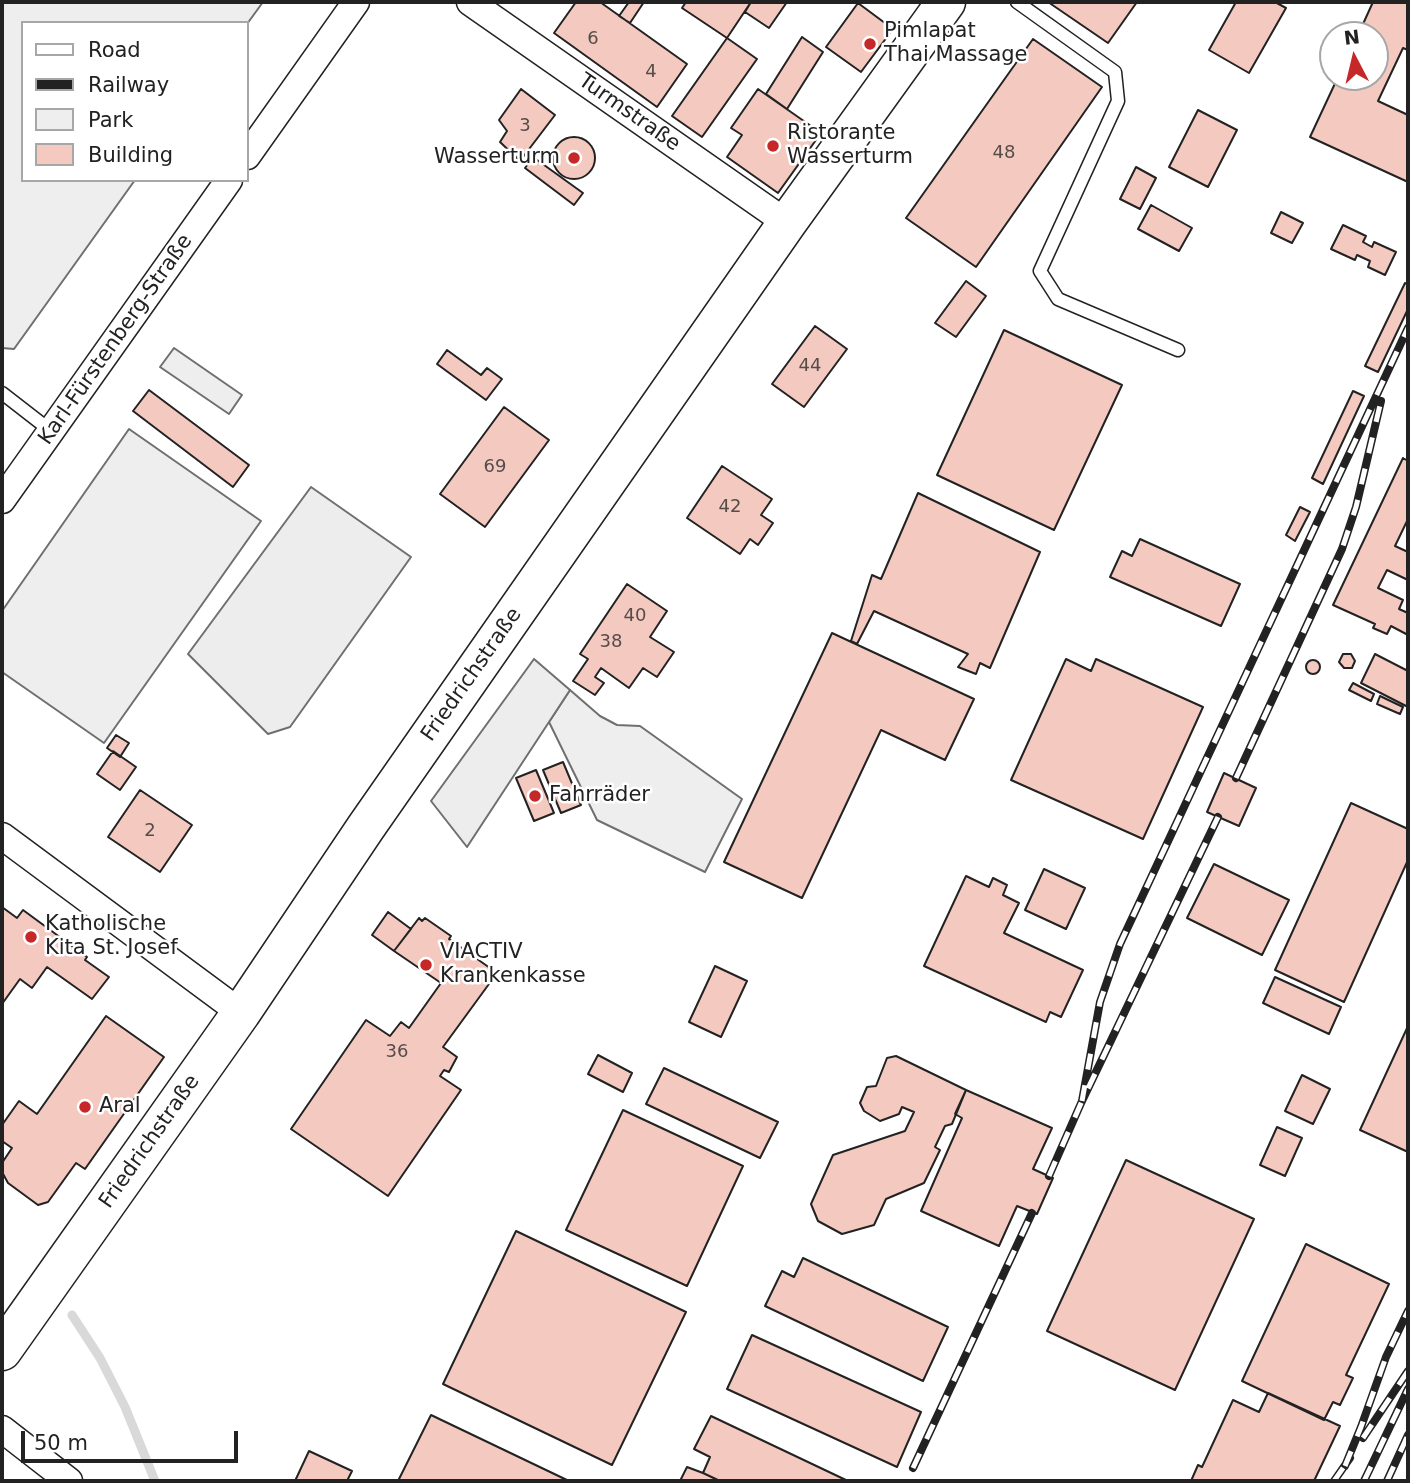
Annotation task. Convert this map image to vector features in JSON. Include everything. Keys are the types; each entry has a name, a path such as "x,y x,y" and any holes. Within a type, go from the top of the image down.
{"main road":[{"name":"Friedrichstraße","path":"2,1351 241,1013 366,827 787,223 946,2"}],"street":[{"path":"248,155 356,2"},
{"name":"Turmstraße","path":"470,2 787,223"},
{"name":"Karl-Fürstenberg-Straße","path":"2,500 228,182"},
{"path":"2,836 241,1013"},
{"path":"2,1429 69,1481"}],"lane":[{"path":"1017,2 1115,72 1118,101 1041,271 1058,299 1178,350"},
{"path":"2,393 51,431"}],"green space":[{"path":"2,2 263,2 248,23 21,21 21,182 134,182 14,349 2,348"},
{"path":"174,348 242,395 229,414 160,367"},
{"path":"129,429 261,521 104,743 2,672 2,611"},
{"path":"570,690 600,716 617,725 640,726 742,799 705,872 597,820 549,722"}],"shaded area":[{"path":"311,487 411,557 290,727 268,734 188,654"},
{"path":"534,659 570,690 467,847 431,801"}],"building":[{"path":"576,2 600,2 687,64 657,107 554,33"},
{"path":"629,2 644,2 630,23 619,16"},
{"path":"686,2 751,2 727,38 682,8"},
{"path":"751,2 787,2 769,28 745,12"},
{"path":"1048,2 1137,2 1108,43"},
{"path":"1236,2 1275,2 1286,8 1249,73 1209,50"},
{"path":"1373,2 1408,2 1408,50 1403,48 1389,78 1389,21 1364,21"},
{"path":"858,3 893,29 861,72 826,47"},
{"path":"802,37 823,52 787,109 766,94"},
{"path":"727,38 757,59 702,137 672,116"},
{"path":"1033,39 1102,87 976,267 906,218"},
{"path":"521,89 555,115 520,161 500,142 507,131 499,120"},
{"name":"Ristorante Wasserturm","path":"758,89 821,133 778,193 727,157 742,135 731,128"},
{"path":"1331,91 1383,91 1378,101 1408,115 1408,182 1310,137"},
{"path":"1198,110 1237,130 1208,187 1169,167"},
{"name":"Wasserturm","path":"574,137 589,143 595,158 589,173 574,179 559,173 553,158 559,143"},
{"path":"533,157 583,193 574,205 525,168"},
{"path":"1136,167 1156,178 1140,209 1120,199"},
{"path":"1151,205 1192,228 1179,251 1138,229"},
{"path":"1281,212 1303,223 1292,243 1271,233"},
{"path":"1343,225 1366,236 1363,242 1372,247 1374,242 1396,252 1385,275 1368,267 1370,261 1357,255 1355,260 1331,249"},
{"path":"966,281 986,296 956,337 935,323"},
{"path":"1405,283 1408,285 1408,309 1378,372 1365,366"},
{"path":"815,326 847,349 804,407 772,384"},
{"path":"1004,330 1122,385 1054,530 937,475"},
{"path":"447,350 481,375 487,368 502,379 486,400 437,364"},
{"path":"149,390 249,465 233,487 133,411"},
{"path":"1353,391 1364,396 1323,484 1312,478"},
{"path":"504,407 549,440 485,527 440,494"},
{"path":"1403,458 1408,461 1408,519 1395,546 1408,552 1408,580 1387,570 1378,588 1403,600 1399,609 1408,613 1408,635 1391,626 1387,634 1373,628 1375,624 1333,605"},
{"path":"722,466 772,499 761,515 773,523 758,545 750,539 740,554 687,518"},
{"path":"918,493 1040,552 990,668 980,663 976,674 958,667 968,654 874,611 857,644 851,641 872,575 881,579"},
{"path":"1300,507 1310,512 1295,541 1286,535"},
{"path":"1140,539 1240,584 1221,626 1110,577 1122,551 1132,556"},
{"path":"627,584 667,611 650,637 674,652 657,677 643,668 629,688 601,668 595,677 604,683 595,695 573,681 588,659 580,654"},
{"path":"832,633 974,699 945,760 881,730 802,898 724,862"},
{"path":"1343,654 1351,654 1355,661 1352,668 1344,668 1339,662"},
{"path":"1375,654 1408,671 1408,707 1361,683"},
{"path":"1066,659 1091,671 1096,659 1203,707 1143,839 1011,780"},
{"path":"1313,660 1318,662 1318,672 1313,674 1308,672 1306,667 1308,662"},
{"path":"1353,683 1374,694 1371,701 1349,690"},
{"path":"1380,696 1403,707 1400,714 1377,704"},
{"path":"116,735 129,743 120,757 107,748"},
{"path":"113,751 136,767 120,790 97,774"},
{"name":"Fahrräder","path":"563,762 581,805 561,813 543,770"},
{"name":"Fahrräder","path":"536,770 554,813 534,821 516,778"},
{"path":"1224,773 1256,788 1239,826 1207,812"},
{"path":"140,790 192,825 160,872 108,837"},
{"path":"1351,803 1408,829 1408,860 1344,1002 1275,970"},
{"path":"1214,864 1289,900 1262,955 1187,918"},
{"path":"1044,869 1085,888 1066,929 1025,910"},
{"path":"966,876 989,887 993,878 1007,885 1003,895 1019,903 1004,933 1083,970 1061,1017 1050,1012 1046,1022 924,966"},
{"name":"Katholische Kita St. Josef","path":"2,907 17,918 23,910 87,957 85,960 109,977 92,999 47,967 32,988 20,979 2,1004"},
{"path":"388,912 411,929 394,951 372,935"},
{"path":"419,918 422,921 425,918 451,936 449,939 497,973 443,1047 457,1057 449,1072 444,1070 440,1076 461,1090 388,1196 291,1129 366,1020 390,1036 401,1022 409,1028 441,983 394,951"},
{"path":"715,966 747,981 721,1037 689,1022"},
{"path":"1275,977 1341,1007 1329,1034 1263,1003"},
{"name":"Aral","path":"106,1016 164,1057 85,1169 76,1163 48,1202 38,1205 8,1183 2,1172 2,1163 12,1148 2,1141 2,1125 19,1101 37,1114"},
{"path":"1408,1026 1408,1152 1360,1130"},
{"path":"598,1055 632,1073 623,1092 588,1074"},
{"path":"896,1056 966,1090 952,1124 945,1126 935,1147 940,1150 924,1183 886,1199 874,1225 842,1234 818,1221 811,1204 833,1155 905,1131 914,1112 902,1107 899,1114 880,1121 864,1111 860,1103 867,1087 876,1086 887,1058"},
{"path":"664,1068 778,1122 760,1158 646,1104"},
{"path":"1302,1075 1330,1089 1313,1124 1285,1111"},
{"path":"966,1090 1052,1128 1033,1169 1053,1178 1037,1214 1017,1206 999,1246 921,1211 962,1118 955,1114"},
{"path":"623,1110 743,1166 687,1286 566,1230"},
{"path":"1277,1127 1302,1138 1285,1176 1260,1165"},
{"path":"1126,1160 1254,1219 1175,1390 1047,1331"},
{"path":"516,1231 686,1312 612,1465 443,1384"},
{"path":"1306,1244 1389,1284 1346,1375 1353,1378 1340,1405 1333,1402 1324,1420 1242,1381"},
{"path":"803,1258 948,1327 923,1381 765,1306 782,1271 794,1277"},
{"path":"752,1335 921,1412 897,1467 727,1389"},
{"path":"1268,1393 1340,1426 1314,1481 1191,1481 1198,1465 1202,1467 1233,1400 1259,1412"},
{"path":"431,1415 569,1481 398,1481"},
{"path":"711,1416 848,1481 720,1481 703,1473 710,1457 694,1449"},
{"path":"309,1451 352,1471 347,1481 295,1481"},
{"path":"687,1467 703,1473 720,1481 680,1481"}],"waterway":[{"path":"72,1315 100,1358 125,1407 155,1481"}],"railway":[{"path":"1082,1101 1100,1002 1120,944 1408,328"},
{"path":"1236,778 1342,549 1356,507 1381,401"},
{"path":"1049,1176 1218,817"},
{"path":"913,1468 1032,1213"},
{"path":"1345,1466 1386,1357 1408,1311"},
{"path":"1363,1438 1408,1371"},
{"path":"1364,1481 1408,1389"},
{"path":"1387,1481 1408,1435"},
{"path":"1334,1481 1350,1458"}],"place":[{"name":"Pimlapat Thai Massage","path":"870,44"},
{"name":"Ristorante Wasserturm","path":"773,146"},
{"name":"Wasserturm","path":"574,158"},
{"name":"Fahrräder","path":"535,796"},
{"name":"Katholische Kita St. Josef","path":"31,937"},
{"name":"VIACTIV Krankenkasse","path":"426,965"},
{"name":"Aral","path":"85,1107"}]}
